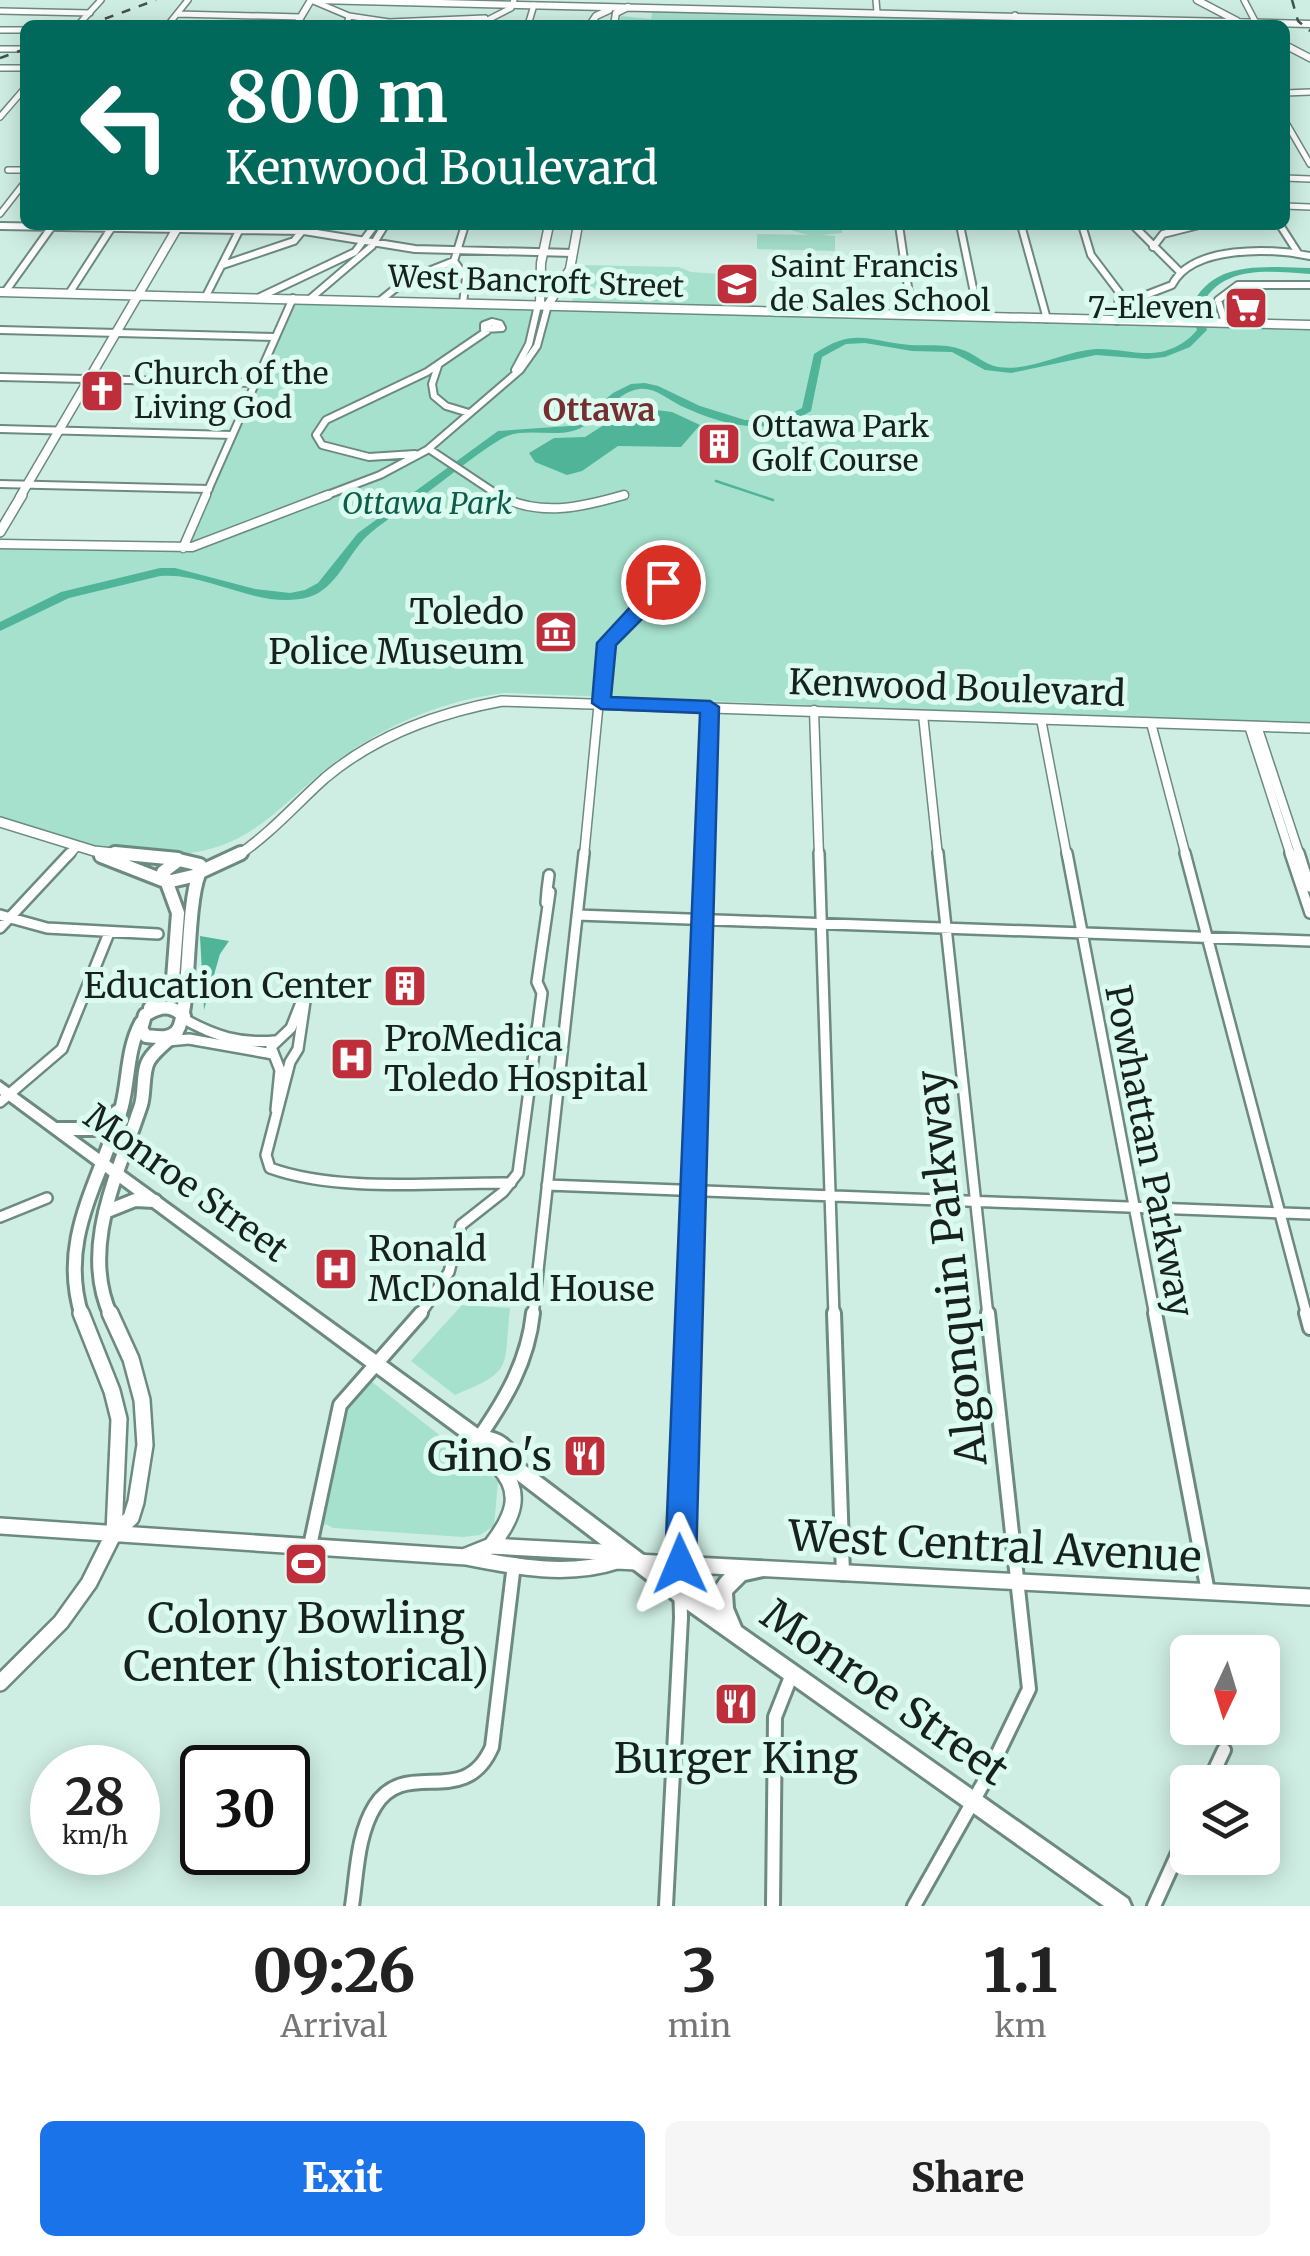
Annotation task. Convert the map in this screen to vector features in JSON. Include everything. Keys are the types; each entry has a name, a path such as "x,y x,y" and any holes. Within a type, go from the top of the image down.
{"main road":[{"path":"299,20 313,0 620,6"},
{"path":"1197,0 1237,20"},
{"path":"626,3 1105,20"},
{"path":"592,20 595,6"},
{"path":"596,20 620,6"},
{"path":"1162,20 1181,19"},
{"path":"1159,20 1214,20"},
{"path":"0,532 176,230"},
{"path":"520,304 532,299 539,280 547,230"},
{"path":"542,305 570,269 577,230"},
{"path":"539,280 542,305"},
{"path":"109,293 146,281"},
{"path":"146,281 152,288 170,295"},
{"name":"West Bancroft Street","path":"3,292 1310,324"},
{"path":"130,308 170,295"},
{"name":"Kenwood Boulevard","path":"165,880 199,873 237,857 278,827 315,787 351,758 428,720 502,701 1310,728"},
{"path":"0,822 94,851 184,859 210,859 239,852"},
{"path":"0,1684 61,1622 89,1582 114,1534 133,1513 146,1437 138,1378 100,1287 98,1253 105,1212 142,1099 148,1061 178,1027 189,999 186,954 190,894 199,873 198,863 184,859 168,865 165,880 178,913 172,949 173,979 143,1019 121,1108 78,1217 73,1268 80,1310 110,1376 120,1420 118,1477 111,1520 114,1534"},
{"path":"143,1019 167,1006 178,1009 178,1027"},
{"path":"143,1019 144,1034 154,1038 178,1027"},
{"name":"Monroe Street","path":"3,1094 58,1128 376,1361 478,1439 482,1453 505,1465 681,1595 1121,1906"},
{"path":"58,1128 94,1129 121,1108"},
{"path":"105,1212 135,1200 155,1201"},
{"path":"491,1546 510,1522 516,1504 505,1465"},
{"name":"West Central Avenue","path":"0,1526 466,1556 514,1564 601,1569 617,1561"},
{"name":"West Central Avenue","path":"466,1556 491,1546 602,1552 617,1561 1310,1598"},
{"path":"734,1631 724,1609 723,1590 741,1572 762,1568"}],"street":[{"path":"83,20 101,0"},
{"path":"172,20 188,0"},
{"path":"313,0 367,20"},
{"path":"730,9 732,0"},
{"path":"786,0 786,10"},
{"path":"876,0 876,12"},
{"path":"468,20 509,10 514,2"},
{"path":"620,6 626,3"},
{"path":"530,20 534,5"},
{"path":"0,11 90,13"},
{"path":"176,14 301,17"},
{"path":"1015,15 1016,20"},
{"path":"348,16 348,20"},
{"path":"1069,16 1070,20"},
{"path":"0,117 20,94"},
{"path":"1290,130 1310,164"},
{"path":"8,170 20,170"},
{"path":"0,214 20,188"},
{"path":"3,292 49,230"},
{"path":"70,292 110,230"},
{"path":"206,296 240,230"},
{"path":"222,265 290,242 304,230"},
{"path":"315,230 376,243 572,253"},
{"path":"260,297 286,279 348,256 367,241 372,230"},
{"path":"311,298 334,273 376,243 382,230"},
{"path":"380,300 406,280 454,261 464,230"},
{"path":"899,230 912,315"},
{"path":"961,230 979,317"},
{"path":"1022,230 1046,319"},
{"path":"1084,230 1091,255 1118,292 1118,321"},
{"path":"1138,230 1179,271"},
{"path":"1153,247 1163,234 1174,230"},
{"path":"1282,230 1298,253"},
{"path":"1120,304 1172,286 1179,271 1255,248 1310,256"},
{"path":"454,261 466,278 463,303"},
{"path":"1226,323 1218,300 1238,285 1310,286"},
{"path":"183,548 293,298"},
{"path":"0,544 183,548 212,541 380,475 426,451 534,353 542,305"},
{"path":"0,330 275,336"},
{"path":"487,331 438,364 326,420 316,435 322,445 363,457 426,451 512,504 536,512 582,507 624,495"},
{"path":"438,364 434,396 440,404 469,413"},
{"path":"0,377 254,382"},
{"path":"0,430 232,435"},
{"path":"0,484 208,489"},
{"path":"478,1439 510,1394 525,1362 601,703 603,650 653,592"},
{"path":"666,1906 681,1595 710,707"},
{"path":"814,710 843,1574"},
{"name":"Algonquin Parkway","path":"914,1906 974,1800 1029,1690 923,715"},
{"name":"Powhattan Parkway","path":"1040,719 1208,1592"},
{"path":"1150,723 1310,1328"},
{"path":"1253,726 1310,887"},
{"path":"1253,726 1310,912"},
{"path":"0,928 5,917 76,846"},
{"path":"94,851 165,880"},
{"path":"310,1546 340,1405 434,1299 449,1272 461,1225 511,1183 519,1169 541,1002 537,982 549,875"},
{"path":"577,916 1310,941"},
{"path":"5,917 47,928 158,934"},
{"path":"3,1094 62,1049 108,932"},
{"path":"276,1110 280,1070 274,1056 276,1040 291,1028 307,986 297,1048 265,1158 276,1172 320,1178 511,1183"},
{"path":"178,1027 248,1042 289,1038 297,1048"},
{"path":"178,1027 189,1039 274,1056 289,1057 297,1048"},
{"path":"547,1185 1310,1214"},
{"path":"0,1216 48,1198"},
{"path":"352,1906 368,1822 382,1796 403,1784 465,1780 490,1756 514,1564"},
{"path":"772,1906 775,1717 793,1671"},
{"path":"1217,1765 1224,1750"},
{"path":"1154,1906 1170,1871"}],"green space":[{"path":"653,9 989,20 620,20 621,16 651,19"},
{"path":"790,230 842,230 821,235 835,236 835,251 757,249 757,234 808,235"},
{"path":"579,265 679,267 691,272 737,275 736,306 572,302"},
{"name":"Ottawa Park","path":"294,303 1310,328 1310,725 505,693 460,701 377,735 338,760 244,835 199,852 127,853 0,818 0,547 186,551"},
{"path":"462,1305 510,1308 505,1356 497,1373 455,1395 411,1361"},
{"path":"372,1382 498,1481 494,1526 480,1535 463,1537 333,1528 326,1524 322,1527 342,1413 357,1388"}],"shaded area":[{"path":"648,409 672,412 700,425 681,447 618,446 582,471 567,475 535,462 529,453 554,438 585,437 618,416"},
{"path":"200,936 229,941 220,954 204,1010"}],"waterway":[{"path":"0,627 65,595 160,572 175,571 290,597 309,593 322,585 362,535 502,433 572,428 635,387 655,388 728,420 778,423 807,409 817,356 843,342 865,340 898,347 952,349 999,370 1023,369 1096,352 1156,356 1181,348 1199,335 1202,330 1195,308 1202,293 1214,283 1244,271 1310,271"},
{"path":"716,481 773,500"}],"railway":[{"path":"102,20 156,0"},
{"path":"1292,0 1298,21 1310,31"},
{"path":"0,58 20,51"}],"place":[{"name":"Saint Francis de Sales School","path":"737,284"},
{"name":"7-Eleven","path":"1246,308"},
{"name":"Church of the Living God","path":"102,391"},
{"name":"Ottawa Park Golf Course","path":"719,444"},
{"name":"Toledo Police Museum","path":"556,632"},
{"name":"Education Center","path":"405,986"},
{"name":"ProMedica Toledo Hospital","path":"352,1059"},
{"name":"Ronald McDonald House","path":"336,1269"},
{"name":"Gino's","path":"585,1456"},
{"name":"Colony Bowling Center (historical)","path":"306,1564"},
{"name":"Burger King","path":"736,1704"}],"district":[{"name":"Ottawa","path":"599,410"}],"route":[{"path":"663,582 640,612 606,643 601,703 710,707 680,1564"}]}
